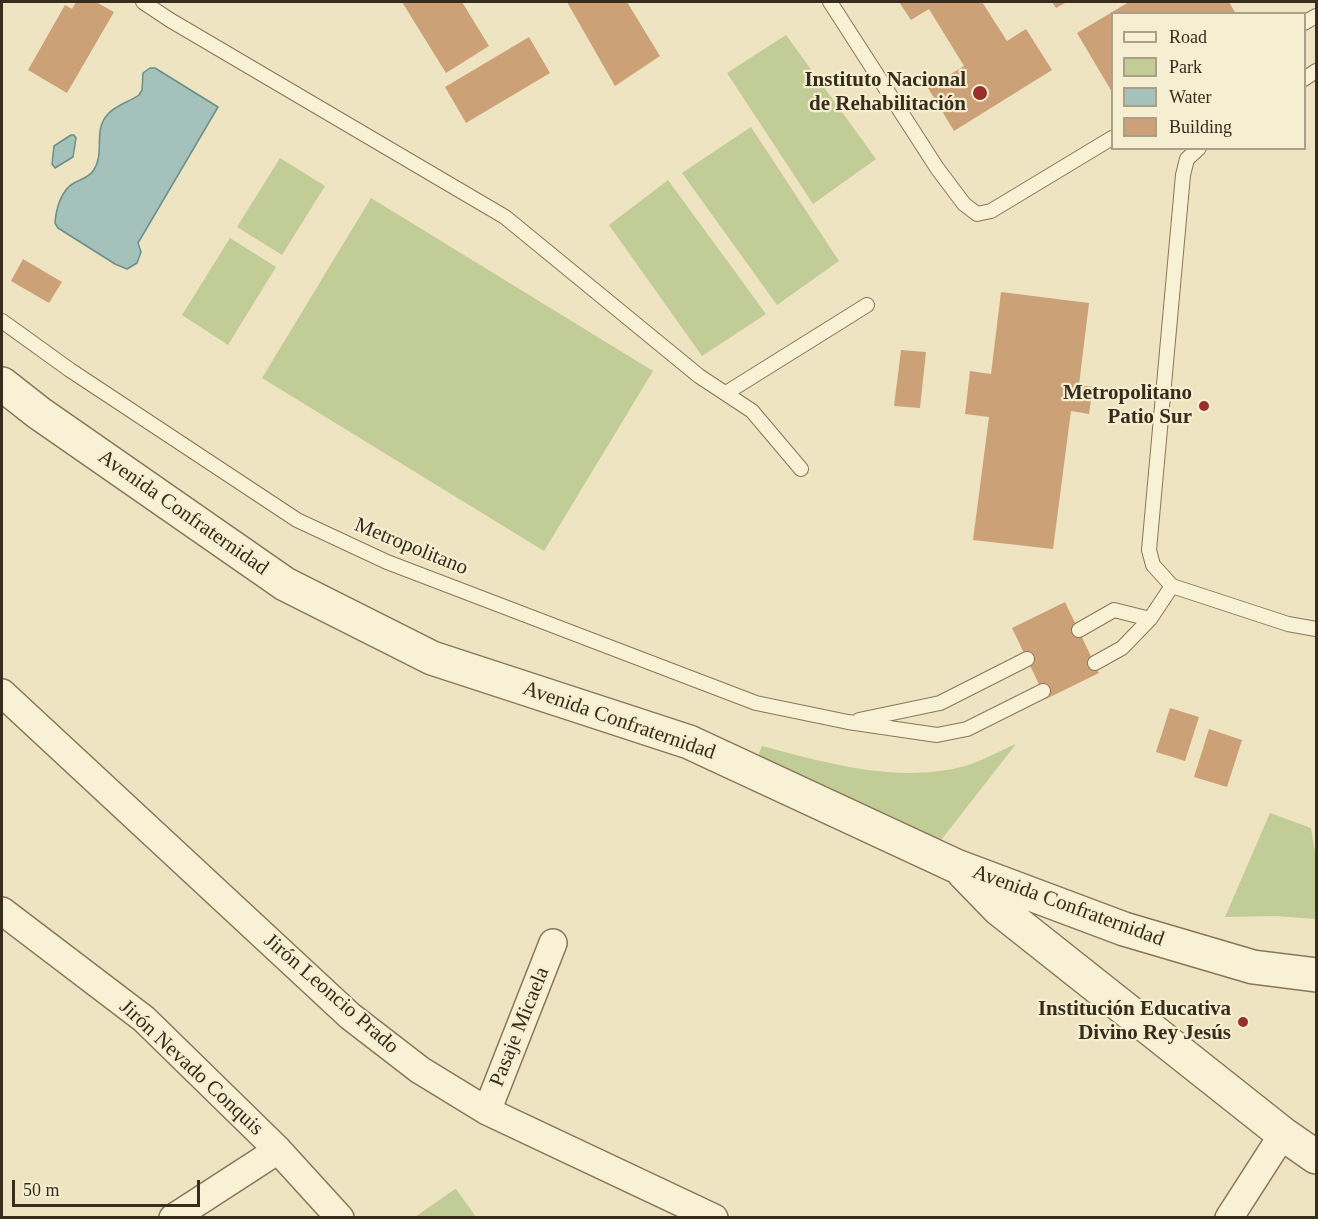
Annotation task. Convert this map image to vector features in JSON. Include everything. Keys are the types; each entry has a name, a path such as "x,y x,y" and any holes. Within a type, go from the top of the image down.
{"street":[{"name":"Avenida Confraternidad","path":"2,384 285,584 432,658 689,742 956,866 1124,929 1253,967 1317,975"},
{"name":"Jirón Leoncio Prado","path":"2,693 350,1016 420,1070 487,1111 714,1218"},
{"path":"956,866 999,909 1284,1134 1317,1157"},
{"name":"Jirón Nevado Conquis","path":"2,911 144,1019 278,1150 340,1218"},
{"name":"Pasaje Micaela","path":"487,1111 553,943"},
{"path":"1229,1218 1284,1134"},
{"path":"172,1218 278,1150"}],"lane":[{"path":"143,2 505,217 699,376 752,411 801,469"},
{"path":"830,2 937,168 964,204 977,214 991,212 1111,139"},
{"path":"1197,150 1187,159 1183,175 1149,550 1153,565 1172,586 1288,624 1317,629"},
{"path":"726,393 867,305"},
{"name":"Metropolitano","path":"2,321 70,370 297,520 387,562 756,703 848,723 937,735 967,729 1043,692"},
{"path":"1095,663 1122,648 1150,619 1172,586"},
{"path":"1079,630 1114,610 1150,619"},
{"name":"Metropolitano","path":"848,723 940,703 1027,659"}],"green space":[{"path":"786,35 876,159 813,204 727,73"},
{"path":"751,127 839,261 777,305 682,173"},
{"path":"280,158 325,186 282,255 237,227"},
{"path":"668,180 766,314 702,356 609,225"},
{"path":"371,198 653,371 544,551 262,378"},
{"path":"230,238 276,267 228,345 182,315"},
{"path":"1016,744 938,844 755,763 762,746 837,765 914,773 965,766"},
{"path":"1270,813 1311,828 1316,858 1316,919 1275,916 1225,917"},
{"path":"455,1189 476,1217 415,1217"}],"water":[{"path":"150,68 155,68 218,107 138,243 141,252 137,263 127,269 115,264 58,228 55,223 60,200 66,190 89,175 97,164 103,121 115,108 139,95 142,90 143,73"},
{"path":"71,135 76,138 73,157 55,168 52,164 54,146"}],"building":[{"path":"76,2 96,2 114,12 67,93 28,70 65,5 72,9"},
{"path":"402,2 462,2 489,46 446,73"},
{"path":"567,2 627,2 660,56 615,86"},
{"path":"899,2 982,2 1007,41 1026,29 1052,70 954,131 928,88 964,66 929,9 911,20"},
{"path":"1052,2 1067,2 1056,8"},
{"path":"1129,2 1229,2 1235,12 1112,12"},
{"path":"1111,13 1111,90 1077,33"},
{"path":"529,37 550,73 466,123 445,87"},
{"path":"23,259 62,282 49,303 11,281"},
{"path":"1001,292 1089,303 1079,385 1093,387 1089,414 1071,411 1053,549 973,540 989,417 965,414 970,371 991,374"},
{"path":"901,350 926,352 920,408 894,406"},
{"path":"1065,602 1099,673 1046,699 1012,628"},
{"path":"1170,708 1199,717 1185,761 1156,752"},
{"path":"1209,729 1242,740 1227,787 1194,777"}],"place":[{"name":"Instituto Nacional de Rehabilitación","path":"980,93"},
{"name":"Metropolitano Patio Sur","path":"1204,406"},
{"name":"Institución Educativa Divino Rey Jesús","path":"1243,1022"}]}
